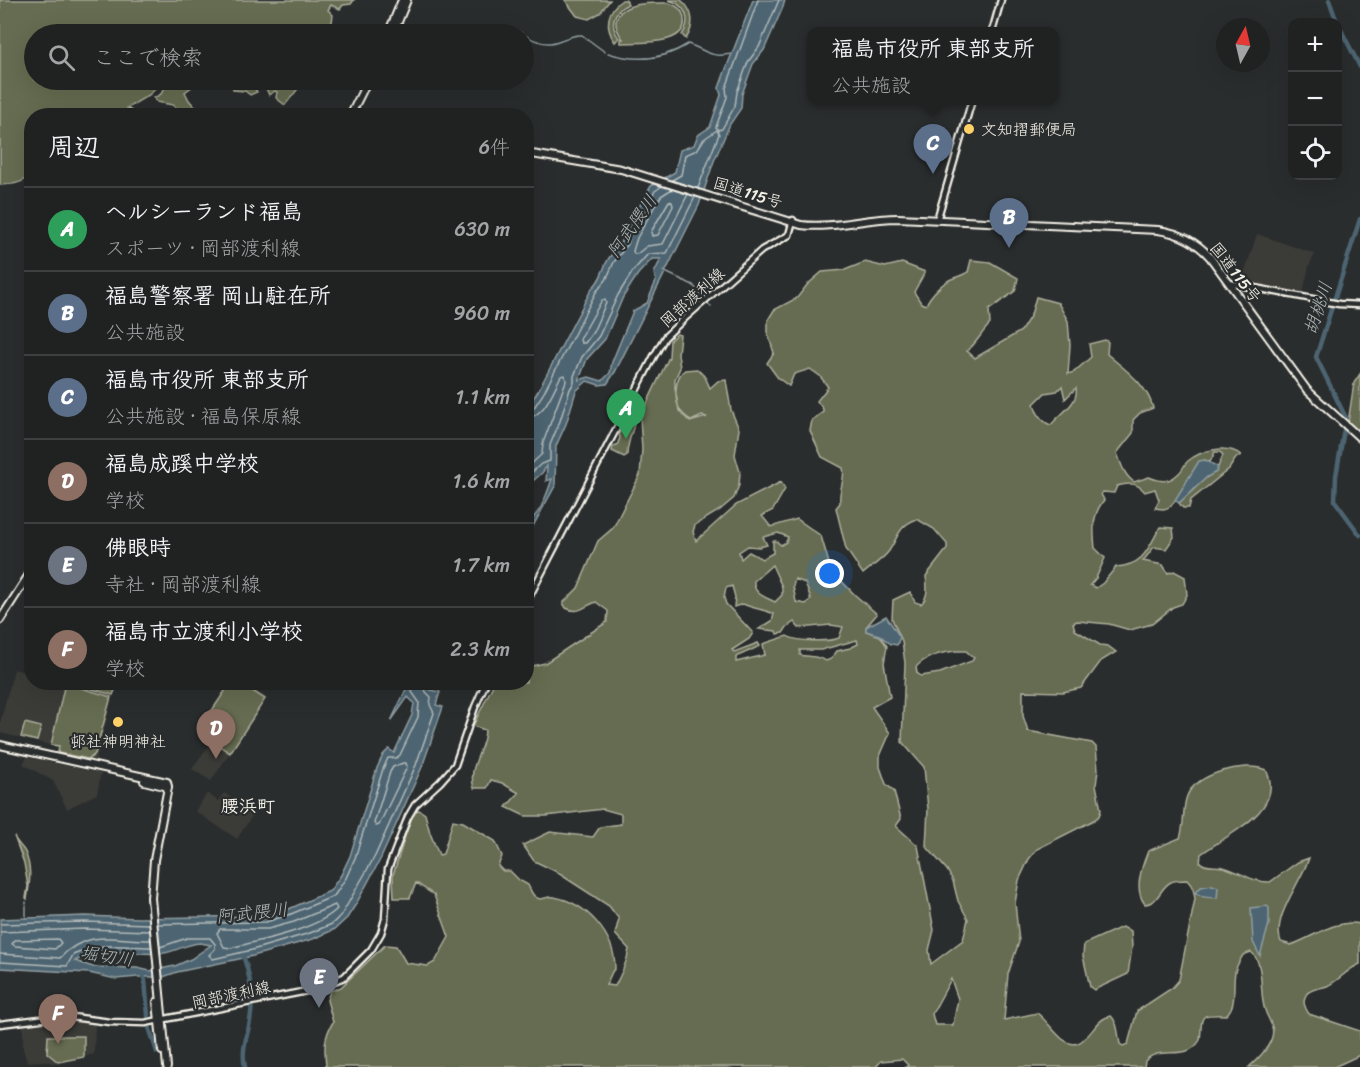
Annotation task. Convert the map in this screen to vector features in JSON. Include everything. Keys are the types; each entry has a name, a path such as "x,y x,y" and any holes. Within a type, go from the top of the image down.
{"highway":[{"path":"392,24 402,0"},
{"path":"397,24 407,0"},
{"path":"354,108 364,90"},
{"path":"358,108 366,90"},
{"name":"国道115号","path":"534,153 637,172 793,221 818,226 878,219 938,219 1158,230 1172,233 1194,242 1210,257 1307,390 1360,438"},
{"path":"0,620 24,582"},
{"path":"0,628 24,590"},
{"path":"0,747 166,785 150,902 165,1067"}],"main road":[{"path":"993,27 1001,0"},
{"path":"938,219 971,105"},
{"name":"岡部渡利線","path":"534,588 665,337 762,250 789,235 793,221"},
{"path":"1229,283 1339,304 1360,305"},
{"name":"岡部渡利線","path":"0,1024 64,1016 110,1022 148,1022 312,990 338,981 350,973 371,950 383,927 388,869 408,817 415,805 455,765 482,690"}],"shaded area":[{"path":"1257,234 1315,254 1309,266 1303,293 1241,283"},
{"path":"14,669 24,672 24,690 91,690 113,696 95,762 56,754 58,747 0,733 0,723"},
{"path":"224,690 254,690 267,698 211,781 192,769 211,742 196,731"},
{"path":"27,757 101,773 97,794 67,809 53,781 23,764"},
{"path":"207,793 218,801 224,793 254,813 237,839 195,811"},
{"path":"63,1018 95,1022 94,1054 57,1064 44,1061 27,1062 23,1049 23,1023"}],"green space":[{"path":"0,0 354,0 340,9 331,5 328,10 333,15 332,24 24,24 24,90 154,90 127,108 24,108 24,180 0,185"},
{"path":"565,0 610,0 600,13 589,19 577,16"},
{"path":"622,0 626,0 628,4 619,10 614,19 614,28 619,38 615,42 609,31 609,19 613,9"},
{"path":"668,0 681,0 691,13 691,29 686,39 682,35 687,24 686,13 679,5"},
{"path":"668,3 679,8 684,19 683,28 678,34 661,41 621,43 623,39 616,21 619,14 638,4"},
{"path":"163,90 188,90 185,92 196,108 176,108 173,105 157,102 154,98"},
{"path":"233,90 256,90 257,92 250,95 245,91"},
{"path":"267,90 297,90 285,105 276,98 277,92 269,95"},
{"path":"971,260 990,262 1018,278 1015,291 989,310 990,324 967,351 975,358 1021,331 1031,315 1036,297 1058,303 1068,321 1070,345 1068,374 1074,372 1091,357 1089,344 1105,340 1108,342 1107,354 1140,384 1153,408 1140,413 1133,420 1133,433 1117,453 1125,473 1134,482 1149,477 1161,481 1172,479 1193,457 1207,451 1222,449 1241,455 1236,458 1229,469 1191,500 1189,508 1183,508 1179,503 1207,477 1216,472 1223,455 1220,452 1215,452 1210,462 1205,460 1199,462 1186,486 1166,509 1155,508 1159,500 1155,489 1145,492 1136,485 1125,484 1117,486 1114,493 1103,492 1101,494 1104,500 1095,517 1094,535 1095,548 1105,558 1096,578 1090,585 1096,588 1116,567 1125,566 1139,559 1148,549 1160,527 1173,528 1174,537 1166,549 1154,547 1143,561 1163,565 1168,573 1174,571 1185,577 1187,595 1182,604 1173,607 1152,624 1130,630 1109,624 1077,621 1073,623 1075,630 1116,652 1101,661 1081,688 1063,692 1023,691 1023,716 1028,731 1092,743 1096,747 1098,770 1096,785 1101,810 1099,816 1094,820 1037,849 1029,859 1019,880 1015,903 1019,942 1008,974 1004,1020 1037,1013 1062,1038 1072,1044 1083,1040 1101,1020 1111,1016 1116,1025 1120,1044 1123,1046 1128,1044 1137,1011 1172,988 1179,980 1195,899 1189,882 1179,880 1167,884 1153,901 1145,904 1141,898 1139,885 1148,851 1180,838 1187,796 1200,781 1235,768 1257,768 1266,770 1270,784 1268,797 1261,809 1238,830 1201,854 1200,862 1207,866 1220,866 1258,881 1270,882 1298,862 1309,858 1280,922 1281,942 1291,945 1334,926 1360,924 1360,964 1332,984 1310,991 1304,1003 1309,1014 1360,1031 1360,1055 1334,1067 1249,1067 1266,1049 1273,1033 1263,1004 1258,963 1251,952 1243,955 1236,968 1230,1011 1226,1015 1210,1015 1203,1018 1200,1040 1195,1047 1188,1051 1151,1056 1145,1061 1144,1067 906,1067 908,1065 902,1059 881,1061 876,1067 325,1067 325,1043 333,1022 327,1000 330,991 341,987 385,945 396,946 406,963 428,966 435,962 449,937 434,895 416,883 410,898 394,898 393,875 413,811 419,810 425,814 439,855 443,854 453,820 463,822 495,841 502,856 498,866 503,871 510,871 528,885 536,897 566,900 588,913 597,922 610,944 615,968 606,985 615,986 629,949 615,934 619,919 609,906 555,871 534,861 523,845 550,832 593,837 600,827 621,824 621,814 603,809 546,816 525,816 506,807 519,793 502,783 491,780 487,788 474,788 472,780 474,766 485,730 473,726 491,690 534,690 534,665 545,663 607,622 608,611 596,602 574,611 566,608 563,603 578,588 598,541 613,528 640,475 642,449 640,418 669,357 670,340 677,334 680,335 678,354 680,368 675,379 676,394 677,383 681,373 685,370 697,369 705,377 710,388 718,381 726,380 731,410 739,429 735,455 740,472 739,485 734,498 720,510 695,525 693,532 696,541 736,505 781,482 785,489 773,510 762,516 771,527 797,519 821,536 831,570 877,614 866,627 866,631 880,636 887,646 884,663 890,697 872,707 890,733 880,756 880,767 886,784 894,791 901,819 896,826 918,846 934,930 929,950 931,964 963,940 968,919 958,901 953,881 947,870 926,846 928,809 924,767 902,742 905,663 902,641 892,619 893,600 910,592 915,602 921,604 924,601 927,591 926,576 947,549 947,544 934,529 917,519 902,528 889,551 863,574 846,549 836,508 840,503 843,468 822,457 810,431 812,420 823,412 817,401 828,387 820,376 810,369 794,374 789,386 778,378 767,363 774,353 768,334 768,320 774,310 797,298 807,285 822,272 845,270 865,262 885,267 902,263 925,272 914,292 921,303 926,305 942,285 968,272","holes":["1062,386 1065,399 1076,388 1072,404 1051,425 1040,417 1034,404 1045,393 1057,391","678,405 691,421 702,416 707,417 690,422 679,411","778,533 788,537 781,545 773,541 773,553 762,559 749,552 741,559 739,552 748,546 767,545 763,537","772,565 782,587 782,595 775,602 760,594 755,589 754,581","795,579 805,583 811,599 806,604 796,602 793,586","732,586 735,597 734,607 743,604 774,614 772,621 759,629 776,631 777,634 783,633 794,622 799,628 831,625 843,627 839,638 813,641 787,636 763,644 765,655 736,662 736,657 760,646 758,643 734,652 732,650 749,639 753,633 726,604 724,598 726,588","857,640 858,644 837,651 831,659 826,661 817,657 800,655 800,650 821,650","955,651 966,651 974,658 972,661 940,673 921,676 917,673 916,667 920,663 929,658","951,979 958,999 953,1025 935,1025 932,1014"]},
{"path":"1360,374 1360,433 1354,431 1348,423 1354,383"},
{"path":"626,421 634,425 627,455 624,457 612,451 613,446 617,445 619,434"},
{"path":"63,690 88,690 111,697 95,754 89,759 58,753 59,746 51,745"},
{"path":"96,690 115,690 113,695"},
{"path":"226,690 251,690 265,699 230,753 204,736 211,726 218,730 205,721"},
{"path":"25,723 41,727 37,741 21,737"},
{"path":"14,836 25,852 29,864 30,881 27,899 28,886 24,863"},
{"path":"1122,927 1131,931 1132,947 1128,974 1094,990 1090,987 1083,956 1084,944"},
{"path":"48,1036 84,1036 84,1057 58,1062 47,1053"}],"water":[{"name":"阿武隈川","path":"753,0 785,0 764,50 753,64 742,94 741,108 730,124 699,205 615,372 607,384 599,385 587,381 576,391 566,424 556,446 555,486 534,524 534,517 541,507 552,479 546,481 547,466 534,480 534,397 592,288 651,186 675,172 680,150 694,145 698,135 710,127 721,95 719,88","holes":["652,259 661,259 654,273 656,281 647,303 633,311 612,362 610,373 602,381 589,377 579,380 587,359 605,339 623,297 638,274"]},
{"path":"1205,460 1218,467 1216,472 1207,477 1179,503 1175,500 1199,461"},
{"path":"886,616 900,637 897,645 866,631 866,627"},
{"path":"406,690 440,692 436,705 443,707 422,767 381,858 347,918 335,929 313,939 253,956 163,977 116,979 89,973 0,968 0,919 85,916 139,918 265,916 289,909 330,891 350,856 383,755 389,749 394,753 412,715 414,703 408,697 391,721","holes":["200,943 211,945 191,959 175,966 150,971 137,968 93,967 75,961 98,953 152,954"]},
{"path":"1212,885 1218,887 1217,898 1204,897 1195,893 1201,887"},
{"path":"1267,906 1269,924 1260,956 1253,942 1251,908"}],"waterway":[{"name":"胡桃川","path":"1329,0 1336,18"},
{"name":"胡桃川","path":"1342,32 1360,67"},
{"path":"534,40 546,43 582,35 605,52"},
{"path":"608,53 629,58 649,58 669,53 688,44 713,54 732,54"},
{"name":"胡桃川","path":"1360,219 1316,357 1346,418 1336,476 1335,501 1360,535"},
{"path":"663,271 693,285 711,307"},
{"path":"26,906 26,918"},
{"path":"243,955 252,1004 244,1049 245,1067"},
{"name":"堀切川","path":"142,974 145,980 149,1027 157,1052"}],"place":[{"name":"文知摺郵便局","path":"969,129"},
{"name":"福島市役所 東部支所","path":"933,174"},
{"name":"福島警察署 岡山駐在所","path":"1009,248"},
{"name":"ヘルシーランド福島","path":"626,439"},
{"name":"邨社神明神社","path":"118,722"},
{"name":"福島成蹊中学校","path":"216,759"},
{"name":"佛眼時","path":"319,1008"},
{"name":"福島市立渡利小学校","path":"58,1044"}],"district":[{"name":"腰浜町","path":"248,806"}]}
